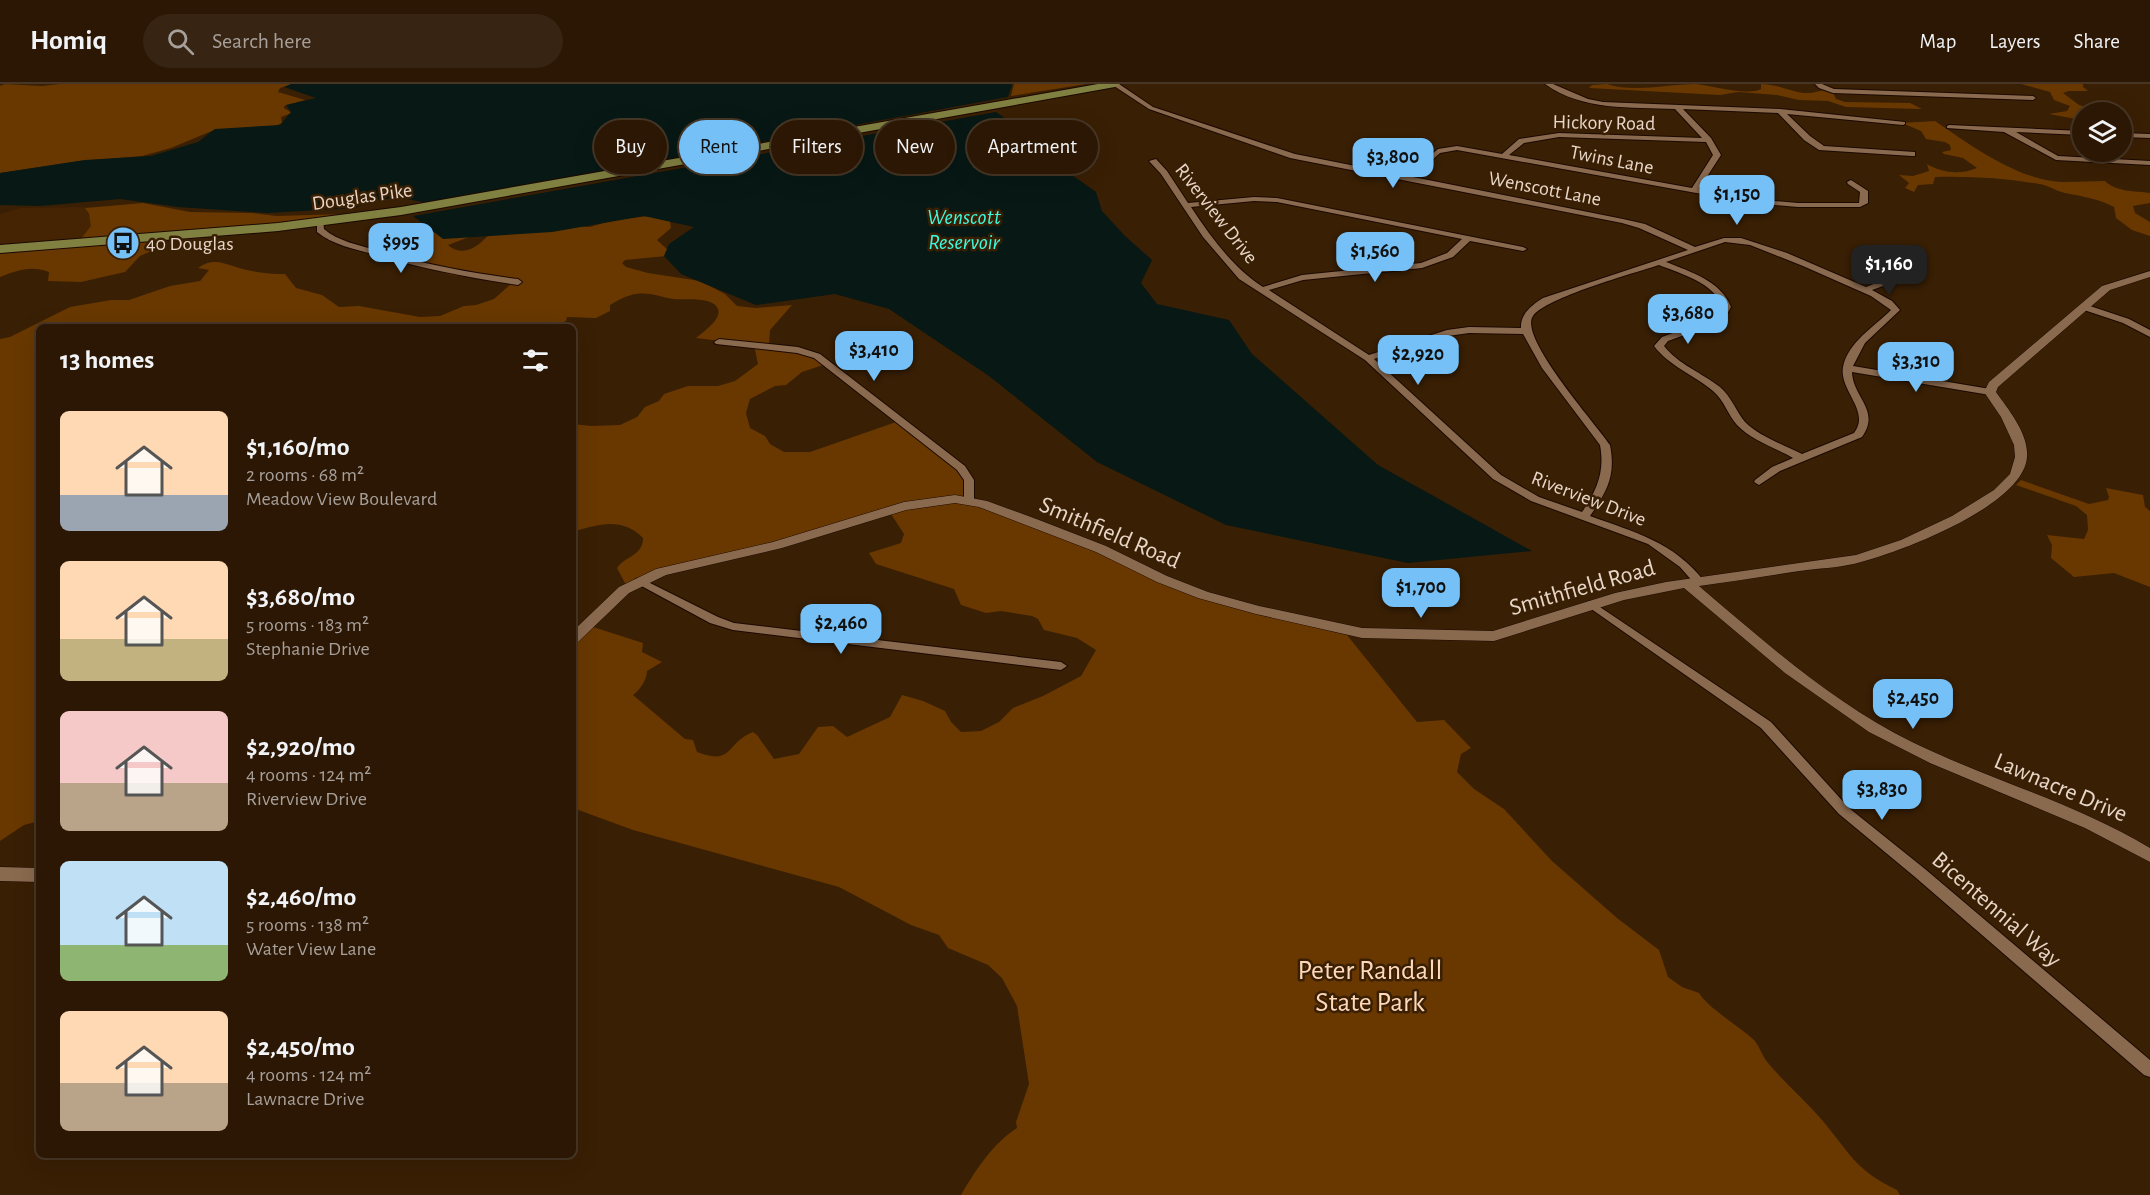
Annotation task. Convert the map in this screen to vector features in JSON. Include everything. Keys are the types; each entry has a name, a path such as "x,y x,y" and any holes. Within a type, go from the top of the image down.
{"main road":[{"name":"Douglas Pike","path":"0,249 321,222 401,211 1115,84"}],"street":[{"name":"Wenscott Lane","path":"1115,84 1151,108 1281,152 1623,220 1693,249"},
{"path":"1548,84 1593,103 1780,111 1903,123"},
{"path":"1818,84 1833,91 2033,98"},
{"path":"1677,107 1708,140 1717,155 1695,191"},
{"path":"1780,111 1807,138 1822,148 1912,154"},
{"path":"1949,127 2072,132"},
{"path":"2005,129 2056,158 2150,164"},
{"name":"Hickory Road","path":"1505,155 1522,141 1559,135 1708,140"},
{"path":"2132,135 2150,136"},
{"name":"Twins Lane","path":"1408,178 1438,151 1468,149 1777,204 1860,206 1864,203 1864,191 1851,182"},
{"name":"Riverview Drive","path":"1153,161 1229,264 1242,277 1368,358 1497,477 1535,499 1652,542 1684,565 1692,581"},
{"path":"1186,205 1254,199 1277,200 1523,249"},
{"path":"321,222 319,228 323,233 336,240 409,263 455,274 518,282"},
{"path":"1260,290 1311,276 1422,265 1450,255 1467,238"},
{"path":"1584,517 1608,476 1609,461 1605,445 1542,360 1526,332 1525,323 1530,314 1546,300 1724,240 1747,241 1866,290 1888,301 1896,310 1868,333 1855,349 1848,368 1849,384 1865,417 1863,430 1858,435 1776,469 1759,482"},
{"path":"1659,262 1715,288 1726,300 1727,307 1719,319 1665,339 1660,343 1662,352 1700,376 1720,392 1747,429 1801,458"},
{"path":"1848,368 1990,392 1993,385 2006,373 2106,288 2150,274"},
{"path":"1866,290 1902,276"},
{"path":"2084,307 2126,321 2150,334"},
{"path":"1368,358 1447,333 1469,330 1526,332"},
{"path":"719,342 798,350 827,362 962,468 969,480 969,501"},
{"name":"Smithfield Road","path":"576,636 609,603 640,582 676,568 777,544 904,506 955,500 969,501 1045,527 1203,595 1324,626 1362,633 1494,636 1620,596 1692,581 1858,559 1906,543 1986,502 1999,493 2016,475 2021,457 2020,445 2007,417 1990,392"},
{"name":"Lawnacre Drive","path":"1692,581 1772,656 1868,724 1952,766 2099,827 2150,856"},
{"path":"640,582 714,620 733,626 1061,666"},
{"name":"Bicentennial Way","path":"1591,604 1766,725 1844,811 2150,1070"},
{"path":"0,874 36,875"}],"shaded area":[{"path":"91,207 85,208 91,220 91,227 80,240 0,250 0,214 20,208"}],"green space":[{"path":"5,84 42,86 60,84 293,84 280,88 278,92 305,100 284,106 292,113 281,117 282,123 275,126 214,130 171,148 142,156 80,161 0,173 0,86"},
{"path":"1014,84 1086,84 1011,96"},
{"path":"1607,84 1640,88 1696,84 1730,90 1755,91 1761,89 1761,84 1768,84 1804,93 1829,90 1836,99 1845,102 1910,103 1922,109 1846,107 1828,101 1799,100 1777,95 1738,92 1720,95 1589,88 1592,85"},
{"path":"2021,84 2083,84 2088,91 2063,93 2075,102 2072,102 2072,118 2049,114 2067,111 2070,106 2054,100 2050,92"},
{"path":"1935,121 1996,160 2029,175 2063,182 2105,181 2120,189 2150,193 2150,203 2133,206 2135,213 2150,222 2150,236 2132,230 2116,218 2114,207 2108,204 2042,185 1987,178 1935,177 1933,184 1918,185 1914,192 1905,188 1909,183 1899,175 1913,176 1929,171 1927,164 1952,172 1965,172 1977,168 1963,158 1944,154 1942,152 1951,150 1950,145 1945,142 1926,139 1921,131 1902,123"},
{"path":"143,203 190,212 252,213 277,216 379,213 162,239 156,249 140,256 125,272 81,282 48,281 49,272 37,269 18,270 0,277 0,250 80,240 91,226 89,214 85,208"},
{"name":"Peter Randall State Park","path":"649,216 670,221 671,228 657,240 668,250 666,256 625,260 622,263 626,267 648,273 700,281 725,294 737,306 756,308 792,305 770,330 769,344 809,354 826,364 802,372 786,385 775,386 750,399 746,413 750,428 765,436 770,444 784,452 810,452 899,421 971,477 975,490 972,501 1199,594 1330,628 1330,631 1347,635 1417,722 1444,720 1471,748 1461,754 1457,772 1474,789 1504,809 1552,861 1617,918 1659,950 1668,977 1682,987 1699,993 1709,1005 1754,1040 1768,1063 1815,1113 1854,1160 1871,1175 1897,1190 1900,1195 961,1195 992,1149 1017,1128 1016,1122 1029,1084 1017,1006 1002,978 988,965 948,948 939,935 911,925 839,887 633,830 576,809 576,643 593,627 643,643 642,652 662,662 647,671 642,685 633,695 685,739 693,740 697,752 709,756 724,755 753,732 774,759 799,754 818,727 833,726 847,737 890,717 902,695 945,711 951,722 961,732 981,731 999,722 1013,708 1043,696 1081,676 1096,650 1077,638 1044,630 1038,619 1032,616 1001,611 986,613 961,605 954,589 876,564 869,553 901,543 904,534 891,514 663,575 634,588 625,583 617,568 640,549 643,538 627,527 610,524 576,531 576,424 620,425 637,417 645,407 659,401 664,394 688,386 718,386 735,381 758,364 754,345 696,338 711,325 718,313 715,305 704,300 636,294 613,303 610,305 610,311 596,318 567,317 566,321 560,324 36,324 70,307 111,300 129,300 170,286 200,281 209,270 198,268 211,262 257,272 285,274 296,288 322,295 339,307 359,306 420,317 440,316 464,306 494,299 512,283 451,275 376,254 421,237 431,225 469,237 448,245 461,251 473,248 493,230 590,227 614,220"},
{"path":"36,324 36,822 24,825 0,841 0,339 10,337"},
{"path":"2021,480 2089,504 2108,500 2106,488 2143,495 2145,507 2150,511 2150,587 2114,573 2074,577 2051,558 2052,545 2047,535 2084,539 2088,530 2087,515 2076,506 2016,485"}],"water":[{"path":"291,84 1012,85 1008,97 863,123 863,120 771,120 771,140 759,142 759,120 679,120 679,157 667,159 667,120 594,120 594,173 427,203 402,198 371,200 356,208 267,213 178,207 120,199 40,206 0,205 0,173 85,160 151,156 198,142 215,129 280,125 291,112 286,105 316,98 284,87"},
{"name":"Wenscott Reservoir","path":"996,112 1007,120 967,120 967,174 1070,174 1096,192 1102,211 1152,260 1141,283 1157,304 1229,320 1252,354 1378,465 1532,551 1408,563 1226,525 1097,462 989,376 889,309 835,294 756,305 681,274 664,256 669,244 694,227 644,216 552,232 443,239 413,216 648,174 667,174 667,171 679,169 679,174 759,174 759,154 771,152 771,174 863,174 863,136 875,134 875,174 955,174 955,120 951,120"}],"place":[{"name":"40 Douglas","path":"123,243"}]}
